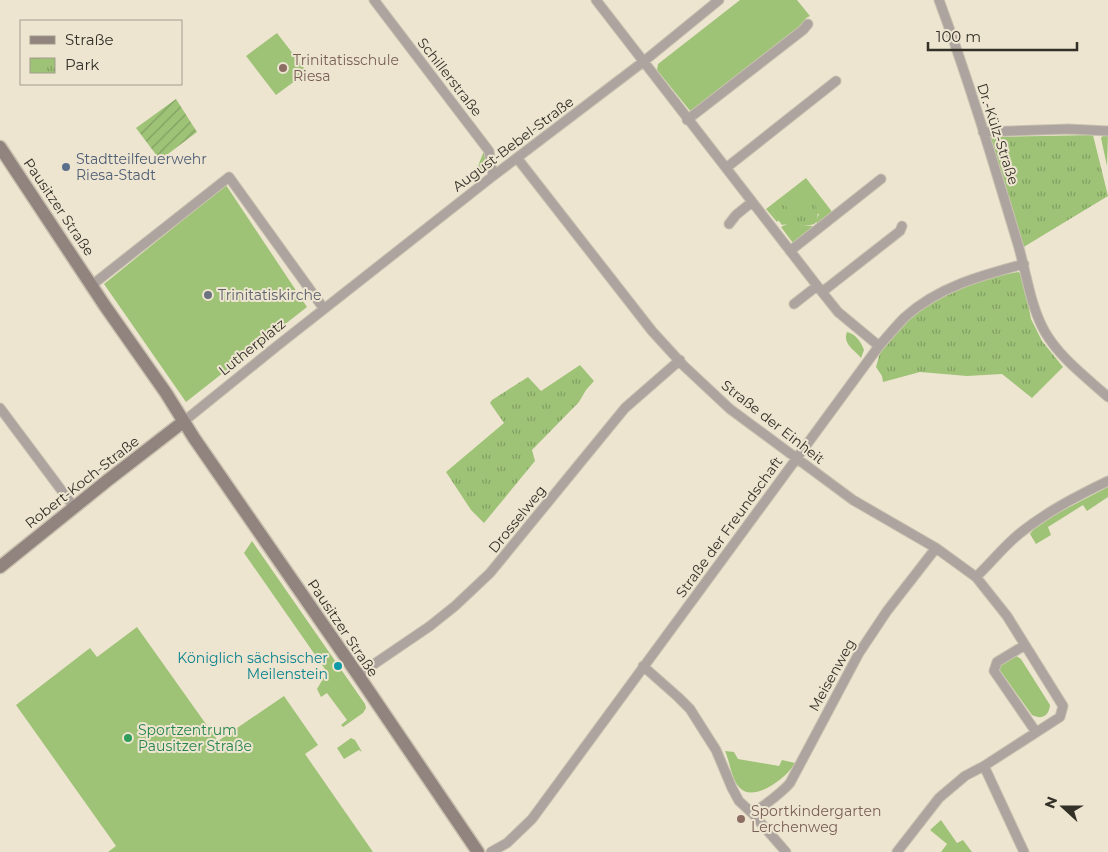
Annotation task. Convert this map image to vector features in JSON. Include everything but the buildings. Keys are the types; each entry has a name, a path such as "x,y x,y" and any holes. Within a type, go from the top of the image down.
{"street":[{"name":"Schillerstraße","path":"374,0 489,151 493,176"},
{"path":"596,0 838,312 879,346"},
{"name":"August-Bebel-Straße","path":"324,309 493,176 643,62 719,0"},
{"name":"Dr.-Külz-Straße","path":"939,0 1024,264 1035,311 1045,332 1058,350 1108,396"},
{"path":"688,120 808,24"},
{"path":"726,168 836,81"},
{"path":"983,132 1060,129 1108,131"},
{"name":"Pausitzer Straße","path":"0,147 4,161 92,285"},
{"name":"Straße der Einheit","path":"517,158 652,331 730,409 853,500 936,548 976,577 1007,616 1063,706 1060,717 1036,732"},
{"path":"183,422 166,393 92,285 229,177 324,309"},
{"path":"790,251 881,179"},
{"path":"729,224 736,215 752,202"},
{"path":"794,304 820,289 900,231 902,226"},
{"name":"Straße der Freundschaft","path":"491,852 507,843 532,819 642,666 879,346 905,317 945,289 986,274 1024,264"},
{"name":"Lutherplatz","path":"183,422 324,309"},
{"name":"Drosselweg","path":"358,675 430,626 455,606 490,573 625,408 680,360"},
{"path":"0,408 74,508"},
{"name":"Pausitzer Straße","path":"183,422 478,852"},
{"name":"Robert-Koch-Straße","path":"0,567 183,422"},
{"path":"976,577 1002,549 1032,524 1057,508 1108,481"},
{"name":"Meisenweg","path":"753,814 790,783 859,653 887,611 936,548"},
{"path":"897,852 939,798 965,776 984,766 1036,732 994,671 997,662 1027,649"},
{"path":"642,666 690,709 716,750 735,795 786,852"},
{"path":"984,766 1024,852"}],"green space":[{"path":"740,0 797,0 810,16 806,18 803,25 691,112 657,70 658,64"},
{"path":"277,33 307,72 276,95 246,56"},
{"path":"176,99 197,132 160,160 136,128"},
{"path":"1108,134 1107,166 1101,138"},
{"path":"1093,135 1108,196 1022,248 990,137"},
{"path":"484,151 487,166 474,176"},
{"path":"806,178 833,213 818,224 816,222 819,214 789,211 772,212 779,220 777,222 766,209"},
{"path":"226,185 307,307 186,402 104,284"},
{"path":"800,200 809,200 815,203 817,220 814,224 809,225 782,225 772,212 783,203 789,210 793,203"},
{"path":"789,223 812,226 814,228 793,243 781,227"},
{"path":"1018,272 1022,274 1031,319 1042,341 1063,367 1032,398 1002,374 967,376 920,372 883,382 882,376 876,367 881,352 895,332 909,319 942,296 960,288 979,281"},
{"path":"847,332 856,336 861,344 864,350 861,358 846,340"},
{"path":"580,365 594,381 579,402 532,450 535,461 484,523 471,510 446,472 504,423 490,403 492,400 528,377 541,391"},
{"path":"1108,487 1108,497 1087,511 1083,505 1048,527 1051,535 1036,544 1030,534 1033,530 1056,514"},
{"path":"252,541 365,704 366,708 363,713 343,727 341,725 347,720 327,693 321,697 317,689 327,672 244,553"},
{"name":"Sportzentrum Pausitzer Straße","path":"137,627 218,741 284,696 318,745 305,754 373,852 108,852 116,846 16,705 90,648 97,657"},
{"path":"1015,655 1021,659 1050,705 1047,714 1042,717 1032,715 999,669 1001,663"},
{"path":"351,738 355,740 362,752 359,750 344,759 337,748"},
{"path":"725,751 734,752 738,759 779,766 782,760 795,763 785,775 770,787 761,791 745,791 739,787 734,779"},
{"path":"941,820 957,843 963,840 972,852 941,852 947,844 930,830"}],"place":[{"name":"Trinitatisschule Riesa","path":"283,68"},
{"name":"Stadtteilfeuerwehr Riesa-Stadt","path":"66,167"},
{"name":"Trinitatiskirche","path":"208,295"},
{"name":"Königlich sächsischer Meilenstein","path":"338,666"},
{"name":"Sportzentrum Pausitzer Straße","path":"128,738"},
{"name":"Sportkindergarten Lerchenweg","path":"741,819"}]}
